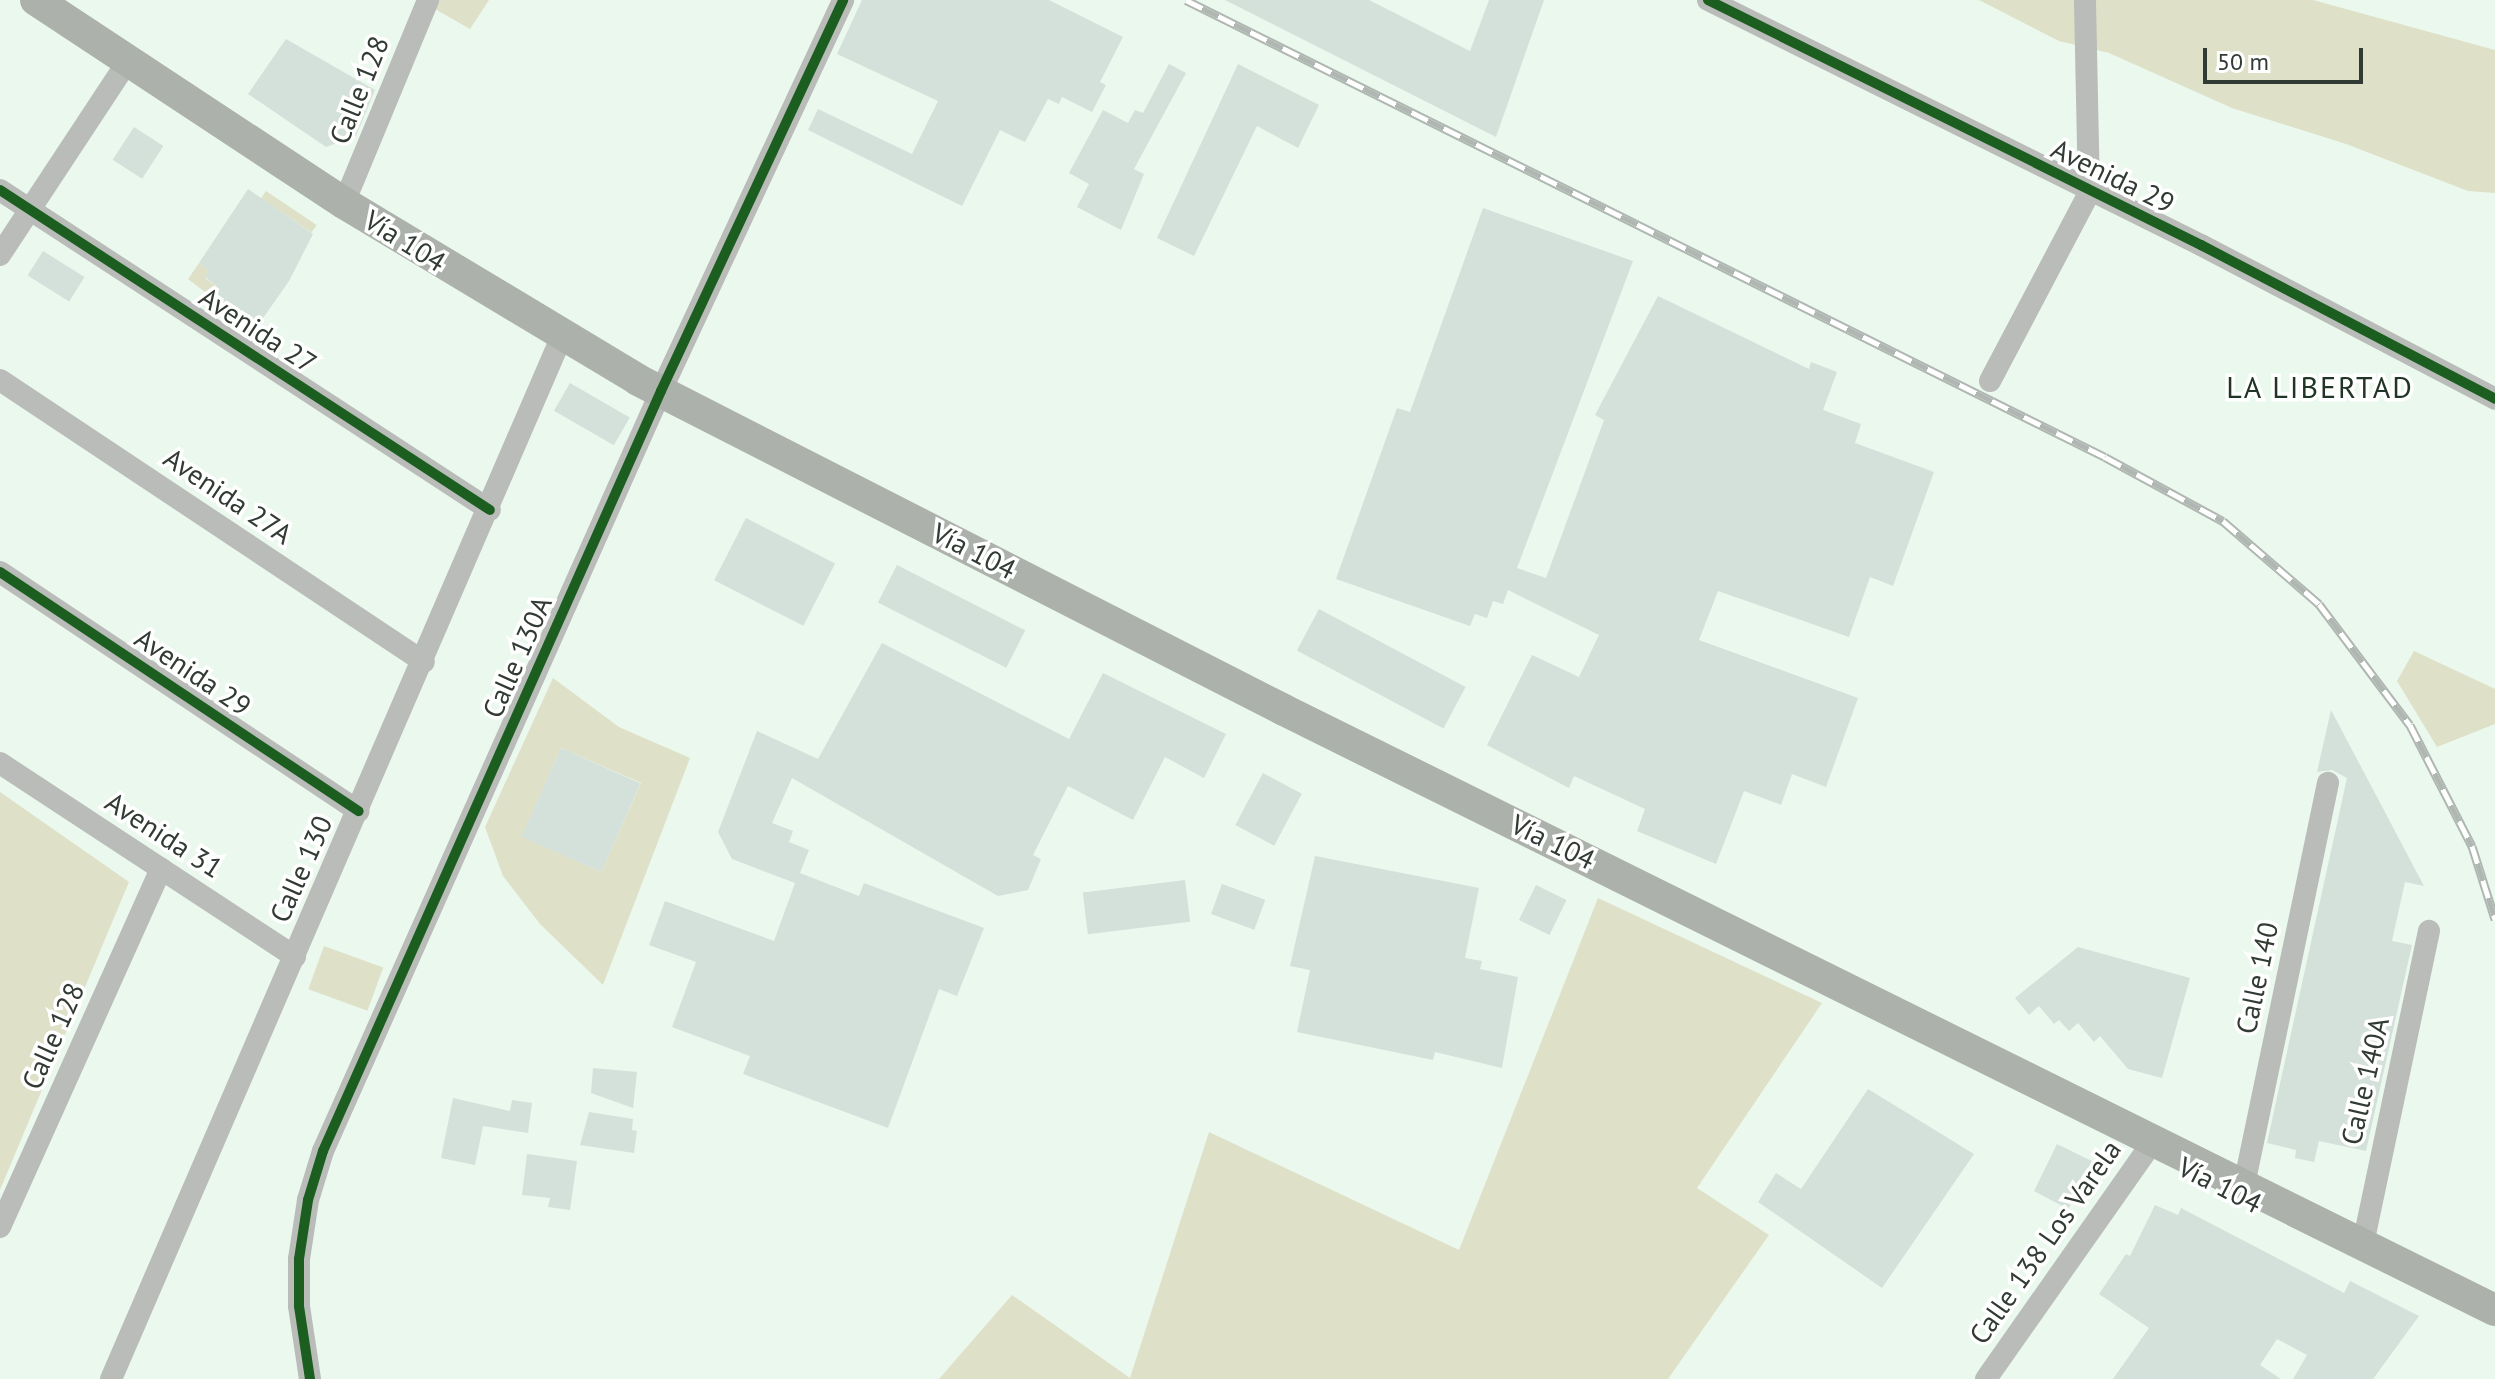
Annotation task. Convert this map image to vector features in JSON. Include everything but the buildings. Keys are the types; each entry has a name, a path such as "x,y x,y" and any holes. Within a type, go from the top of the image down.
{"main road":[{"name":"Vía 104","path":"36,0 344,203 561,338 1284,710 1948,1037 2495,1328"},
{"name":"Vía 104","path":"2151,1144 2244,1185 2495,1310"}],"street":[{"name":"Calle 128","path":"344,203 428,0"},
{"name":"Calle 130A","path":"310,1379 303,1351 299,1259 308,1200 323,1151 661,391 843,0"},
{"name":"Avenida 29","path":"1708,0 2495,399"},
{"path":"1990,381 2089,193 2085,0"},
{"path":"0,255 128,61"},
{"name":"Avenida 27","path":"0,190 490,510"},
{"name":"Calle 130","path":"111,1379 490,510 561,338"},
{"name":"Avenida 27A","path":"0,380 424,662"},
{"name":"Avenida 29","path":"0,572 359,811"},
{"name":"Avenida 31","path":"0,763 295,957"},
{"name":"Calle 140","path":"2244,1185 2328,783"},
{"name":"Calle 128","path":"0,1227 161,869"},
{"name":"Calle 140A","path":"2363,1244 2429,931"},
{"name":"Calle 138 Los Varela","path":"1986,1379 2151,1144"}],"green space":[{"path":"439,0 489,0 470,29 435,9"},
{"path":"1979,0 2313,0 2495,50 2495,193 2468,191 2346,144 2232,108 2109,53 2059,41"},
{"path":"266,191 317,225 312,233 261,198"},
{"path":"199,263 209,271 205,278 220,289 214,299 188,279"},
{"path":"2414,651 2495,689 2495,724 2437,747 2397,681"},
{"path":"553,678 619,727 690,758 603,985 540,924 503,876 485,827","holes":["561,748 641,783 601,872 522,836"]},
{"path":"0,792 129,882 0,1190"},
{"path":"1598,898 1822,1003 1697,1188 1769,1235 1668,1379 939,1379 1012,1295 1130,1378 1209,1132 1459,1250"},
{"path":"324,946 383,968 367,1011 308,989"}],"railway":[{"path":"1186,0 2105,457 2223,521 2319,604 2410,725 2472,846 2495,919"}],"cycle path":[{"path":"310,1379 299,1306 299,1259 308,1200 323,1151 661,391 843,0"},
{"path":"1708,0 2201,245 2495,399"},
{"path":"0,190 490,510"},
{"path":"0,572 359,811"}],"district":[{"name":"LA LIBERTAD","path":"2320,387"}]}
